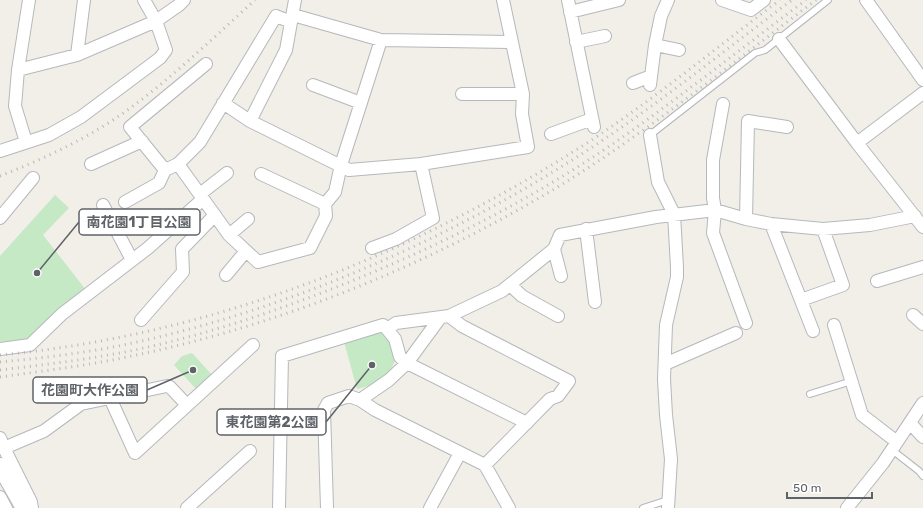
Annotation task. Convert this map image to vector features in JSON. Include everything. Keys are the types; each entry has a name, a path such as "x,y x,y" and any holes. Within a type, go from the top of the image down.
{"street":[{"path":"26,142 15,106 18,70 29,0"},
{"path":"77,55 84,0"},
{"path":"0,151 49,136 81,117 160,58 166,50 156,21 144,0"},
{"path":"18,70 77,55 156,21 180,5 184,0"},
{"path":"250,121 286,50 295,0"},
{"path":"223,103 250,121 349,170 421,164 528,147 522,114 523,94 503,0"},
{"path":"552,134 593,123 569,6 619,0"},
{"path":"632,83 650,81 661,16 668,0"},
{"path":"722,0 750,10 764,0"},
{"path":"866,0 923,80"},
{"path":"125,202 159,183 165,170 178,164 200,142 276,16 292,18 381,40 511,42"},
{"path":"576,42 605,36"},
{"path":"779,39 857,143 923,227"},
{"path":"178,164 229,235 258,262 310,248 326,216 325,204 335,192 341,165 381,40"},
{"path":"655,45 679,50"},
{"path":"165,170 130,127 206,64"},
{"path":"314,85 361,104"},
{"path":"857,143 923,93"},
{"path":"462,94 523,94"},
{"path":"723,104 713,160 713,198 715,210 713,233 746,322"},
{"path":"746,219 748,121 787,128"},
{"path":"650,135 658,182 674,214 677,276 666,325 665,364 666,415 671,459 668,504"},
{"path":"91,164 142,141"},
{"path":"372,248 396,238 433,218 421,164"},
{"path":"0,349 30,345 62,314 148,248 226,173"},
{"path":"262,174 325,204"},
{"path":"0,218 33,178"},
{"path":"104,205 132,260"},
{"path":"387,329 396,323 444,317 474,305 502,291 554,249 560,235 586,229 674,214 715,210 746,219 772,224 823,229 870,225 915,216"},
{"path":"141,320 183,272 182,249 215,215"},
{"path":"229,235 248,219"},
{"path":"772,224 813,331"},
{"path":"586,229 595,302"},
{"path":"801,300 843,285 823,229"},
{"path":"554,249 561,276"},
{"path":"226,275 246,251"},
{"path":"877,281 923,267"},
{"path":"510,285 522,296 558,316"},
{"path":"913,315 923,324"},
{"path":"360,400 389,380 407,362 444,317"},
{"path":"444,317 569,381 558,396 550,399 485,465"},
{"path":"279,508 282,356 383,325 396,339 400,357 407,362 527,423"},
{"path":"834,325 862,415 894,446"},
{"path":"665,364 736,333"},
{"path":"110,398 135,453 253,345"},
{"path":"32,508 31,502 2,443 44,431 81,404 167,386 170,387 187,405"},
{"path":"327,508 324,410 328,403 349,396 360,400 375,410 485,465 509,508"},
{"path":"847,508 860,493 923,403"},
{"path":"910,422 923,436"},
{"path":"187,508 250,450"},
{"path":"430,508 460,453"},
{"path":"0,466 24,508"},
{"path":"0,497 6,508"}],"lane":[{"path":"650,135 756,53 765,50 828,0"},
{"path":"810,394 852,381"},
{"path":"894,446 920,471 923,476"},
{"path":"643,508 668,504"}],"green space":[{"path":"55,195 69,208 43,235 86,290 31,339 0,342 0,256"},
{"path":"381,332 392,340 397,356 390,371 383,380 374,385 357,389 344,342"},
{"path":"192,353 212,375 196,389 174,365 182,356"}],"railway":[{"path":"0,176 91,134 119,116 172,75 255,0"},
{"path":"0,355 77,345 152,330 227,311 300,286 372,258 442,225 510,189 576,150 654,96 780,0"},
{"path":"0,362 96,350 187,330 305,292 419,244 528,187 580,155 661,99 792,0"},
{"path":"0,370 79,360 125,352 188,337 311,297 435,245 528,197 617,141 665,107 806,0"},
{"path":"0,377 127,357 239,329 294,311 402,268 506,217 590,166 689,97 816,0"}],"place":[{"name":"南花園1丁目公園","path":"37,273"},
{"name":"東花園第2公園","path":"372,365"},
{"name":"花園町大作公園","path":"193,370"}]}
